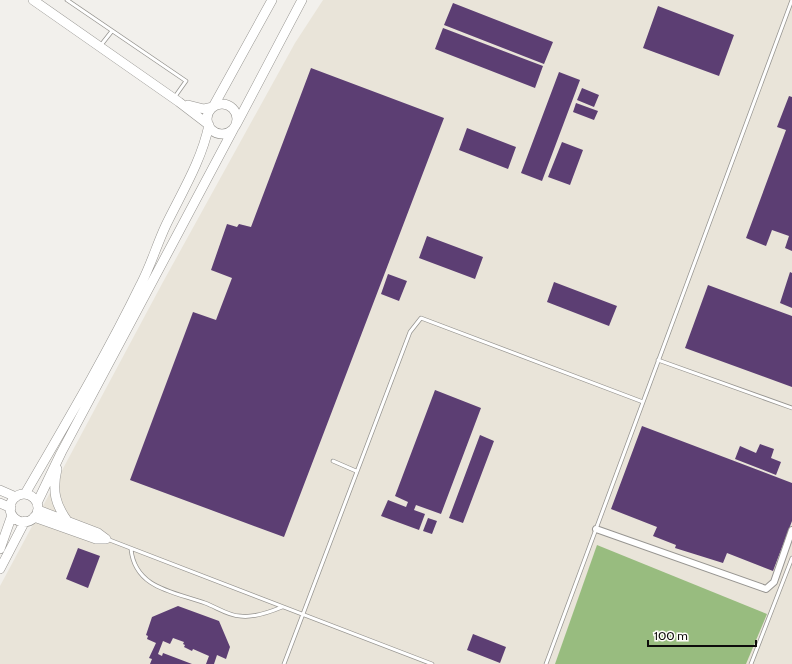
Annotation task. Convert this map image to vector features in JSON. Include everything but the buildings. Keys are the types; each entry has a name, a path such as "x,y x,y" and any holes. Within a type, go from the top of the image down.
{"main road":[{"path":"33,0 177,100 209,125 215,132 225,134 235,127 237,116 232,108 222,104 214,107 198,108 177,100"},
{"path":"0,549 12,511 12,502 21,495 114,337 142,282 166,226 196,167 205,143 209,125 208,115 214,107 272,0"},
{"path":"0,569 25,521 36,510 60,454 302,0"},
{"path":"60,454 54,486 55,499 60,511 68,522"},
{"path":"0,490 31,496 36,510 96,539 106,539"},
{"path":"0,503 12,511 19,521 25,521"},
{"path":"36,510 98,533 106,539"}],"street":[{"path":"596,529 766,589 774,582 792,530"}],"lane":[{"path":"67,0 186,81 177,100"},
{"path":"546,664 792,0"},
{"path":"100,47 112,31"},
{"path":"284,664 410,332 421,318 643,402"},
{"path":"658,360 792,408"},
{"path":"333,461 356,471"},
{"path":"106,539 430,664"},
{"path":"132,549 132,561 145,579 163,590 204,602 239,616 268,612 282,607"},
{"path":"751,664 792,558"}],"shaded area":[{"path":"323,0 792,0 792,664 0,664 0,586 163,282 295,43"}],"green space":[{"path":"597,545 767,614 746,664 555,664"}]}
